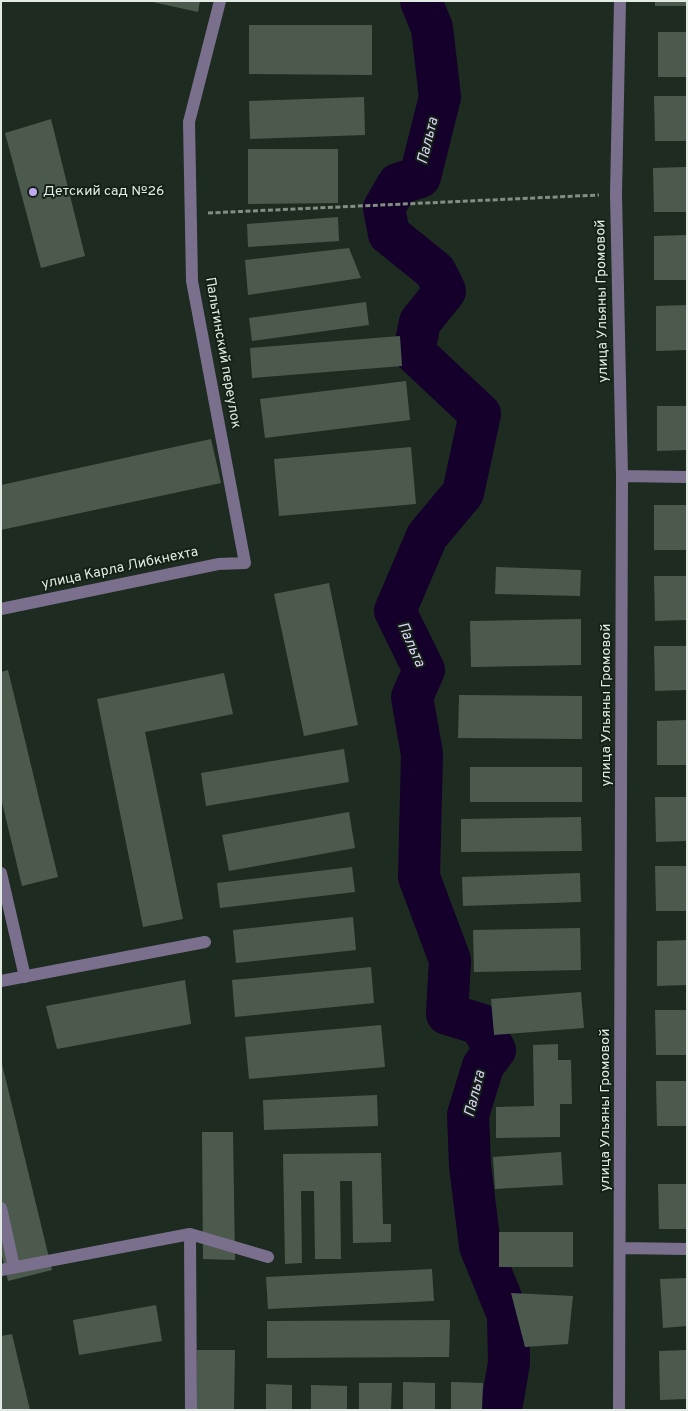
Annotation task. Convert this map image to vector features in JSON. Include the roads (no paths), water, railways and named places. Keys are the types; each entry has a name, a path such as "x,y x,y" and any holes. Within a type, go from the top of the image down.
{"street":[{"name":"Пальтинский переулок","path":"220,1 189,122 192,281 245,562"},
{"name":"улица Ульяны Громовой","path":"620,1 616,194 622,476 620,1410"},
{"path":"622,476 687,477"},
{"name":"улица Карла Либкнехта","path":"1,609 218,564 245,562"},
{"path":"1,873 25,976"},
{"path":"1,981 205,942"},
{"path":"1,1208 8,1269 190,1234 268,1257"},
{"path":"190,1234 191,1410"},
{"path":"620,1248 687,1249"}],"waterway":[{"name":"Пальта","path":"421,1 432,28 440,97 420,177 398,184 384,208 389,234 435,271 445,291 420,322 414,352 480,414 463,493 427,536 395,611 424,670 412,697 422,754 419,877 450,960 447,1014 480,1024 495,1050 483,1066 468,1115 470,1166 480,1246 508,1315 509,1363 501,1410"}],"place":[{"name":"Детский сад №26","path":"33,192"}]}
